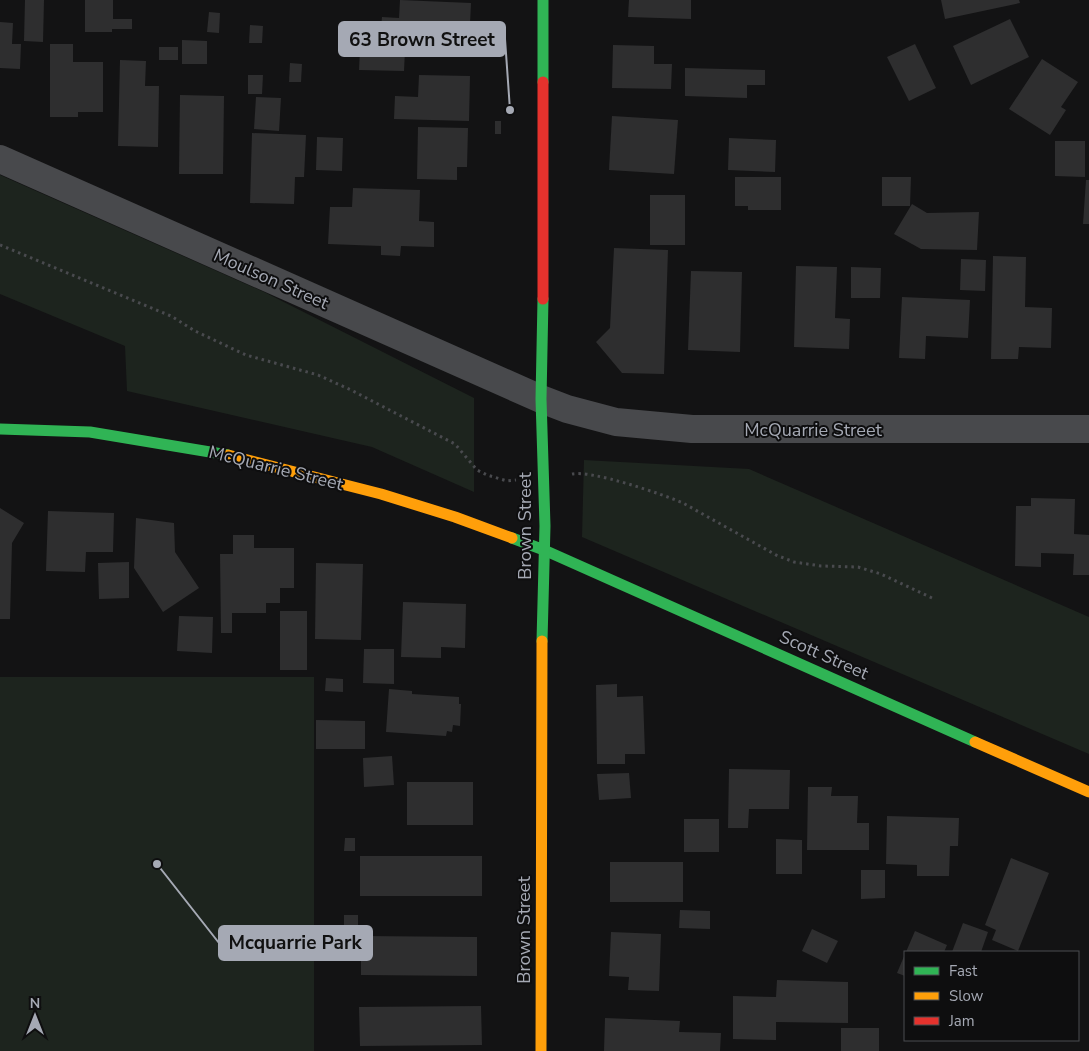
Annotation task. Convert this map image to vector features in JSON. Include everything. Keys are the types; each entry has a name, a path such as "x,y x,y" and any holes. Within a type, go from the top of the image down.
{"main road":[{"name":"Brown Street","path":"542,0 543,352 541,399 544,550 542,1051"},
{"name":"McQuarrie Street","path":"0,429 90,432 226,454 381,494 455,517 544,550"},
{"name":"Scott Street","path":"544,550 1089,792"}],"street":[{"name":"Moulson Street","path":"0,159 541,399"},
{"name":"McQuarrie Street","path":"541,399 567,409 616,422 692,429 1089,429"}],"path":[{"path":"0,245 171,316 195,331 246,355 318,375 351,390 455,444 477,470 487,475 510,481"},
{"path":"572,474 579,472 670,497 776,555 794,562 821,566 858,567 881,574 932,598"}],"shaded area":[{"path":"0,175 264,292 474,398 474,492 372,447 127,391 125,346 0,294"},
{"path":"584,460 749,469 1089,617 1089,754 582,537"},
{"path":"0,677 314,677 314,1051 0,1051"}],"building":[{"path":"25,0 44,0 43,42 24,41"},
{"path":"85,0 113,0 113,19 132,19 132,29 112,29 112,32 85,32"},
{"path":"400,0 471,3 469,45 380,40 382,17 399,18"},
{"path":"629,0 691,0 691,19 628,17"},
{"path":"941,0 1019,0 1020,3 945,19"},
{"path":"209,12 220,13 219,33 207,32"},
{"path":"1010,19 1029,57 971,85 953,46"},
{"path":"0,22 13,23 12,44 21,44 20,69 0,68"},
{"path":"250,25 263,26 262,43 249,43"},
{"path":"182,40 207,41 207,64 182,64"},
{"path":"50,44 73,44 73,62 103,62 103,112 78,112 78,117 50,117"},
{"path":"915,44 936,88 909,101 887,57"},
{"path":"613,45 654,46 654,64 672,64 671,89 612,88"},
{"path":"159,47 178,47 178,60 159,60"},
{"path":"360,49 405,50 404,71 359,70"},
{"path":"1042,59 1078,82 1061,107 1066,110 1050,135 1009,109"},
{"path":"120,60 146,61 145,86 159,86 158,147 118,146"},
{"path":"290,63 302,64 301,82 289,82"},
{"path":"685,68 765,70 765,85 747,85 747,98 685,96"},
{"path":"248,75 263,75 262,94 248,94"},
{"path":"419,75 470,76 469,121 394,119 395,96 418,97"},
{"path":"180,95 224,96 223,174 179,174"},
{"path":"256,97 281,98 279,131 254,129"},
{"path":"612,116 678,120 674,174 609,170"},
{"path":"495,121 501,121 501,134 495,134"},
{"path":"418,127 468,128 467,167 457,167 457,180 417,179"},
{"path":"252,133 306,135 304,177 295,177 294,204 250,203"},
{"path":"317,137 343,138 342,171 316,170"},
{"path":"729,138 776,140 775,172 728,170"},
{"path":"1055,141 1085,141 1085,177 1055,176"},
{"path":"735,177 781,177 781,210 748,210 748,206 735,206"},
{"path":"882,177 911,177 910,206 882,206"},
{"path":"1086,180 1089,180 1089,224 1083,224"},
{"path":"353,188 420,190 419,221 434,222 434,247 401,246 400,256 381,255 381,246 328,244 330,207 352,207"},
{"path":"650,195 685,195 685,245 650,245"},
{"path":"912,204 927,213 979,212 977,250 921,249 894,234"},
{"path":"614,248 668,250 664,374 622,373 596,342 610,328"},
{"path":"993,256 1026,257 1025,307 1052,308 1051,348 1019,347 1018,359 991,359"},
{"path":"961,259 986,260 985,291 960,290"},
{"path":"796,266 837,267 835,318 850,319 849,349 794,347"},
{"path":"851,267 881,268 880,298 851,298"},
{"path":"691,271 742,272 740,352 688,350"},
{"path":"902,297 970,300 968,338 926,336 925,359 899,358"},
{"path":"1031,498 1075,499 1074,534 1089,535 1089,575 1073,575 1074,554 1041,553 1041,567 1015,566 1016,506 1031,506"},
{"path":"0,508 24,523 12,543 10,619 0,619"},
{"path":"48,511 114,513 113,552 86,552 85,572 46,571"},
{"path":"136,518 174,523 175,552 199,588 163,612 134,568"},
{"path":"233,535 254,535 254,548 294,548 294,588 280,588 280,603 266,603 266,613 232,613 232,633 221,633 220,554 233,554"},
{"path":"129,562 129,598 99,599 98,563"},
{"path":"316,563 363,564 361,640 315,639"},
{"path":"403,602 466,604 465,648 441,647 441,658 401,657"},
{"path":"280,611 307,611 307,670 280,670"},
{"path":"179,616 213,617 212,653 177,651"},
{"path":"364,649 394,649 394,684 363,683"},
{"path":"326,678 343,679 343,692 325,691"},
{"path":"617,684 617,697 643,696 645,754 625,754 625,764 597,764 596,685"},
{"path":"389,689 412,691 412,694 459,697 459,704 461,704 460,726 453,725 452,732 447,731 446,736 386,732"},
{"path":"316,720 365,721 365,749 316,749"},
{"path":"392,756 394,785 364,787 363,758"},
{"path":"729,769 790,770 789,809 749,809 748,828 728,828"},
{"path":"629,773 631,798 599,800 597,774"},
{"path":"407,782 473,782 473,825 407,825"},
{"path":"808,787 832,787 831,796 858,796 857,823 869,823 869,850 807,850"},
{"path":"887,816 959,818 958,846 950,846 949,876 917,876 917,865 886,864"},
{"path":"684,819 719,819 719,852 684,852"},
{"path":"345,838 355,838 355,851 344,851"},
{"path":"776,839 802,840 802,874 776,874"},
{"path":"360,856 482,856 482,896 360,896"},
{"path":"1011,858 1049,873 1018,951 992,940 996,930 985,925"},
{"path":"610,862 683,862 683,902 610,902"},
{"path":"861,870 885,870 885,898 861,899"},
{"path":"680,910 710,911 710,929 679,928"},
{"path":"344,915 358,915 358,929 344,929"},
{"path":"963,923 988,932 981,951 952,951"},
{"path":"812,929 838,941 827,963 802,951"},
{"path":"915,931 947,945 944,951 906,951"},
{"path":"611,932 661,934 659,991 628,990 629,977 609,976"},
{"path":"361,936 477,937 477,976 361,975"},
{"path":"904,956 904,976 897,973"},
{"path":"777,980 848,982 848,1023 776,1022 776,1040 733,1039 733,996 776,997"},
{"path":"481,1006 482,1045 360,1046 359,1007"},
{"path":"605,1018 680,1021 679,1032 721,1033 720,1051 604,1051"},
{"path":"841,1028 879,1028 879,1051 841,1051"}],"traffic: fast":[{"path":"543,0 543,82"},
{"path":"542,641 545,526 541,399 543,299"},
{"path":"0,429 90,432 228,455"},
{"path":"512,538 544,550 975,742"}],"traffic: slow":[{"path":"228,455 381,494 455,517 512,538"},
{"path":"541,1051 542,641"},
{"path":"975,742 1089,792"}],"traffic: jam":[{"path":"543,82 543,299"}],"place":[{"name":"63 Brown Street","path":"510,110"},
{"name":"Mcquarrie Park","path":"157,864"}]}
